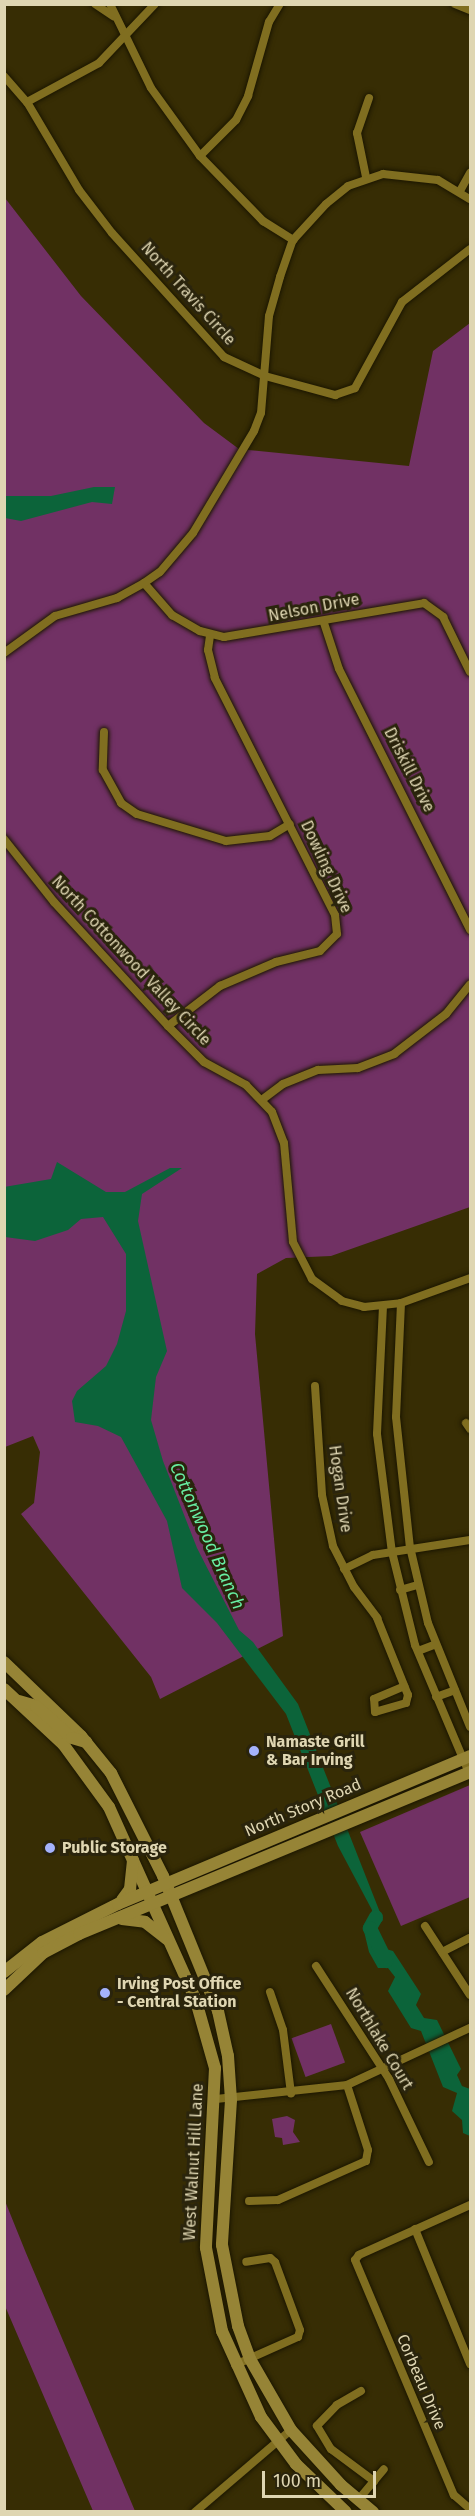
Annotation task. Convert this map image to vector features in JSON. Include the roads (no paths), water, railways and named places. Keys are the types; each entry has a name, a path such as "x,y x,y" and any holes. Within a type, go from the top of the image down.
{"main road":[{"name":"West Walnut Hill Lane","path":"4,1662 86,1742 123,1791 172,1896 221,2023 231,2100 221,2199 223,2259 250,2359 291,2430 358,2500 373,2511"},
{"name":"West Walnut Hill Lane","path":"4,1689 85,1771 132,1850 172,1945 208,2035 216,2099 206,2201 210,2278 235,2365 278,2442 346,2511"},
{"path":"15,1699 36,1706 72,1738 86,1742"},
{"name":"North Story Road","path":"6,1979 42,1942 118,1904 165,1882 467,1758"},
{"name":"North Story Road","path":"6,1979 43,1953 115,1920 325,1835 470,1773"},
{"path":"248,1849 253,1863"},
{"path":"118,1904 130,1889 132,1850"},
{"path":"115,1920 145,1922 172,1945"},
{"path":"206,2201 213,2211 214,2248 223,2259"}],"street":[{"path":"95,4 114,16"},
{"path":"110,4 125,40 152,88 201,156 263,221 293,240"},
{"path":"27,102 99,63 125,40 155,4"},
{"path":"201,156 236,120 248,96 269,22 280,4"},
{"path":"454,4 471,10"},
{"name":"North Travis Circle","path":"4,76 27,102 79,190 112,233 224,357 266,376 335,395 355,388 402,302 471,249"},
{"path":"366,177 357,133 369,98"},
{"path":"460,191 471,173"},
{"path":"4,653 55,616 117,598 144,583 160,572 193,533 242,454 261,413 266,376 269,316 293,240 326,204 366,177 414,174 460,191 471,199"},
{"name":"Nelson Drive","path":"144,583 172,615 210,635 243,637 424,603 442,617 471,672"},
{"name":"Driskill Drive","path":"324,623 339,669 471,930"},
{"name":"Dowling Drive","path":"168,1026 220,986 266,966 320,951 337,934 335,915 215,678 208,650 210,635"},
{"path":"104,732 103,770 121,803 137,814 226,841 270,836 290,824"},
{"name":"North Cottonwood Valley Circle","path":"4,839 54,902 168,1026 204,1062 263,1099"},
{"path":"471,984 446,1014 394,1054 358,1068 318,1070 283,1084 263,1099 284,1143 293,1242 303,1267 342,1301 364,1308 401,1303 471,1278"},
{"path":"401,1303 396,1417 410,1547 418,1586 436,1644 471,1727"},
{"path":"383,1306 377,1434 392,1552 400,1590 418,1651 436,1697 467,1758 470,1773"},
{"name":"Hogan Drive","path":"315,1386 324,1505 344,1569 377,1618 404,1686"},
{"path":"344,1569 410,1547 471,1540"},
{"path":"400,1590 418,1586"},
{"path":"418,1651 436,1644"},
{"path":"436,1697 455,1690"},
{"path":"425,1926 471,1995"},
{"path":"442,1952 471,1938"},
{"name":"Northlake Court","path":"316,1966 382,2070 429,2162"},
{"path":"270,1992 283,2030 291,2093"},
{"path":"216,2099 231,2100 347,2085 471,2028"},
{"path":"249,2201 278,2200 366,2161 369,2150 347,2085"},
{"path":"471,2205 414,2229 471,2364"},
{"name":"Corbeau Drive","path":"414,2229 355,2260 453,2495 471,2509"},
{"path":"235,2365 298,2337 300,2330 275,2262 270,2258 246,2262"},
{"path":"361,2391 337,2405 317,2426 331,2449 374,2481"},
{"path":"195,2511 291,2430"},
{"path":"358,2500 384,2469"}],"waterway":[{"name":"Cottonwood Branch","path":"376,1917 370,1928 386,1961"}],"place":[{"name":"Namaste Grill & Bar Irving","path":"254,1751"},
{"name":"Public Storage","path":"50,1848"},
{"name":"Irving Post Office - Central Station","path":"105,1993"}]}
